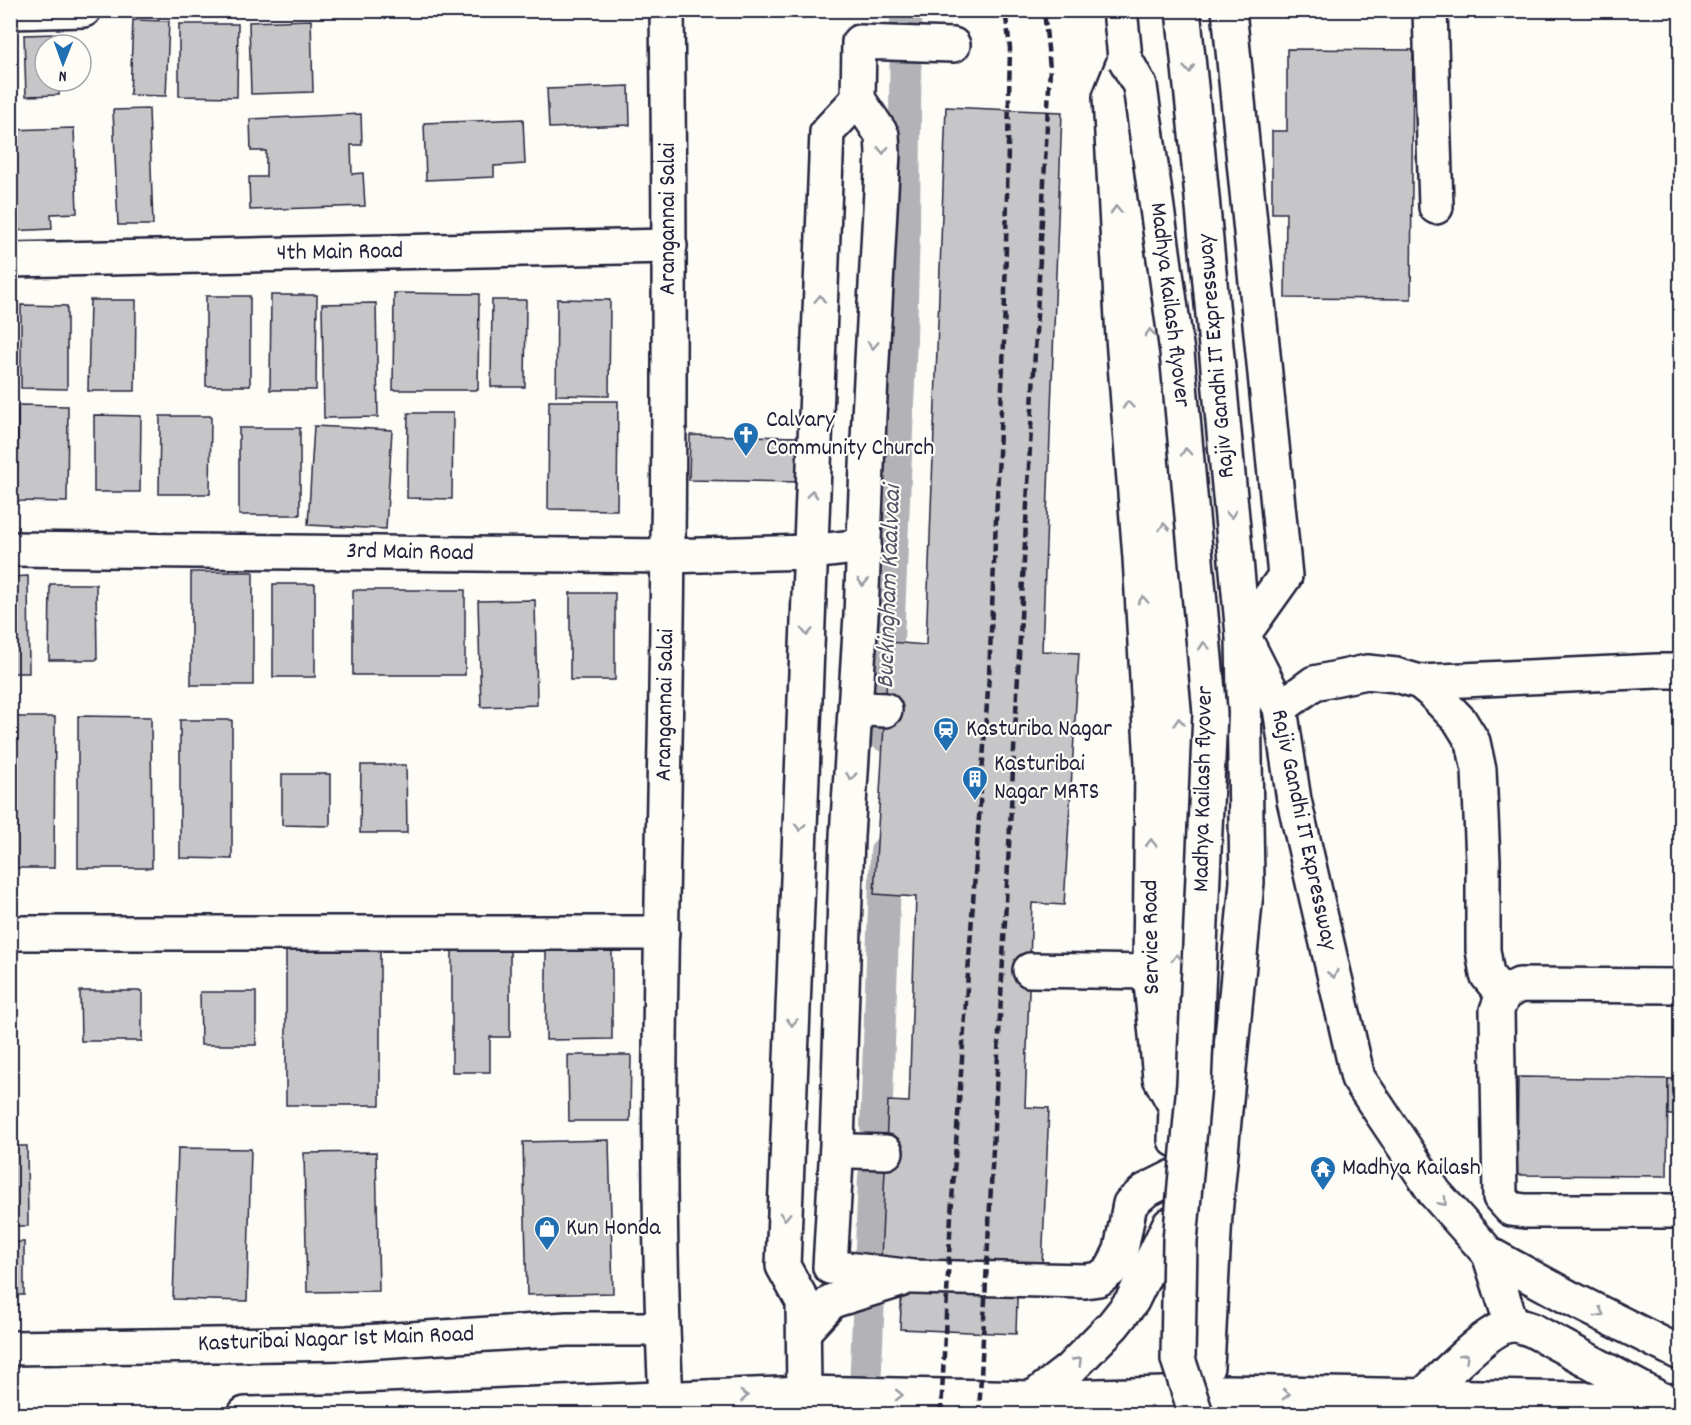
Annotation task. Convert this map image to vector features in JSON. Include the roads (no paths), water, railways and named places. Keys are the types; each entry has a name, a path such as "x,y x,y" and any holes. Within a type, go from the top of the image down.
{"main road":[{"path":"10,12 84,10"},
{"name":"Arangannai Salai","path":"666,1400 662,1329 659,1105 668,556 670,246 667,10"},
{"path":"1120,10 1140,202 1183,777 1178,849 1176,1107 1162,1405"},
{"name":"Rajiv Gandhi IT Expressway","path":"1183,10 1243,635 1280,708 1294,800 1358,1078 1435,1193 1489,1254 1568,1297 1680,1353"},
{"path":"1207,1367 1215,1214 1247,882 1243,635 1285,576 1229,10"},
{"path":"1430,10 1436,207"},
{"path":"803,1317 830,1267 837,1144 847,836 861,615 883,153 882,135 858,99 859,42 953,45"},
{"name":"Service Road","path":"1125,59 1110,97 1123,338 1140,558 1152,763 1150,972 1160,1078 1176,1107"},
{"name":"Madhya Kailash flyover","path":"1125,59 1140,86 1177,352 1210,713 1194,1084 1180,1241 1178,1359 1196,1414"},
{"path":"804,1393 803,1317 783,1266 827,132 858,99"},
{"name":"4th Main Road","path":"10,260 670,246"},
{"name":"3rd Main Road","path":"10,549 668,556 810,552 864,546"},
{"path":"1280,708 1314,683 1367,672 1396,675 1420,682 1680,671"},
{"path":"1420,682 1460,721 1473,742 1479,770 1483,861 1483,950 1487,975 1503,995"},
{"path":"1152,763 1183,777 1245,796"},
{"path":"10,933 662,933"},
{"path":"1030,970 1150,972"},
{"path":"1680,986 1519,985 1503,995 1497,1010 1500,1197 1511,1209 1525,1212 1680,1211"},
{"path":"852,1151 886,1152"},
{"path":"783,1266 830,1267 883,1279 1085,1281 1099,1279 1112,1269 1121,1250 1130,1204 1145,1191 1173,1177"},
{"path":"1033,1398 1069,1370 1113,1325 1132,1301 1169,1226"},
{"path":"1489,1254 1512,1325"},
{"path":"803,1317 832,1301 883,1279"},
{"path":"1422,1397 1482,1340 1494,1331 1512,1325 1532,1330 1672,1401"},
{"name":"Kasturibai Nagar 1st Main Road","path":"10,1348 347,1343 567,1329 662,1329"},
{"path":"245,1414 348,1412 804,1393 1033,1398 1162,1405 1228,1392 1672,1401"}],"waterway":[{"name":"Buckingham Kaalvaai","path":"885,736 901,337 906,10"},
{"name":"Buckingham Kaalvaai","path":"876,1127 886,852"},
{"name":"Buckingham Kaalvaai","path":"864,1414 874,1177"}],"railway":[{"path":"941,1414 951,1215 989,675 1004,342 1010,48 1005,10"},
{"path":"979,1414 1050,68 1044,10"}],"place":[{"name":"Calvary Community Church","path":"746,458"},
{"name":"Kasturiba Nagar","path":"946,753"},
{"name":"Kasturibai Nagar MRTS","path":"975,802"},
{"name":"Madhya Kailash","path":"1323,1192"},
{"name":"Kun Honda","path":"547,1252"}]}
